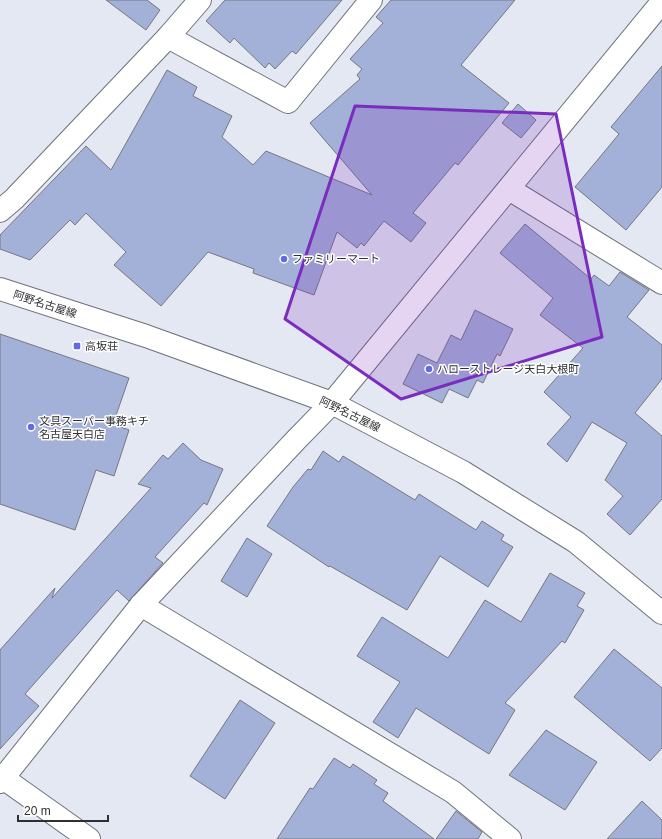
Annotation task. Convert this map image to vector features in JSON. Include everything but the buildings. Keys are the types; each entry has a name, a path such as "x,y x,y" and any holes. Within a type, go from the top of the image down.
{"street":[{"path":"0,211 14,199 168,37 200,0"},
{"path":"168,37 288,102 371,0"},
{"path":"89,839 1,780 142,605 332,403 662,2"},
{"path":"508,189 662,283"},
{"name":"阿野名古屋線","path":"0,289 146,336 332,403 462,472 576,542 662,613"},
{"path":"142,605 454,792 510,839"}],"highlighted area":[{"path":"355,106 556,114 602,337 401,399 285,319"}],"place":[{"name":"ファミリーマート","path":"284,259"},
{"name":"高坂荘","path":"77,346"},
{"name":"ハローストレージ天白大根町","path":"429,369"},
{"name":"文具スーパー事務キチ 名古屋天白店","path":"31,427"}]}
